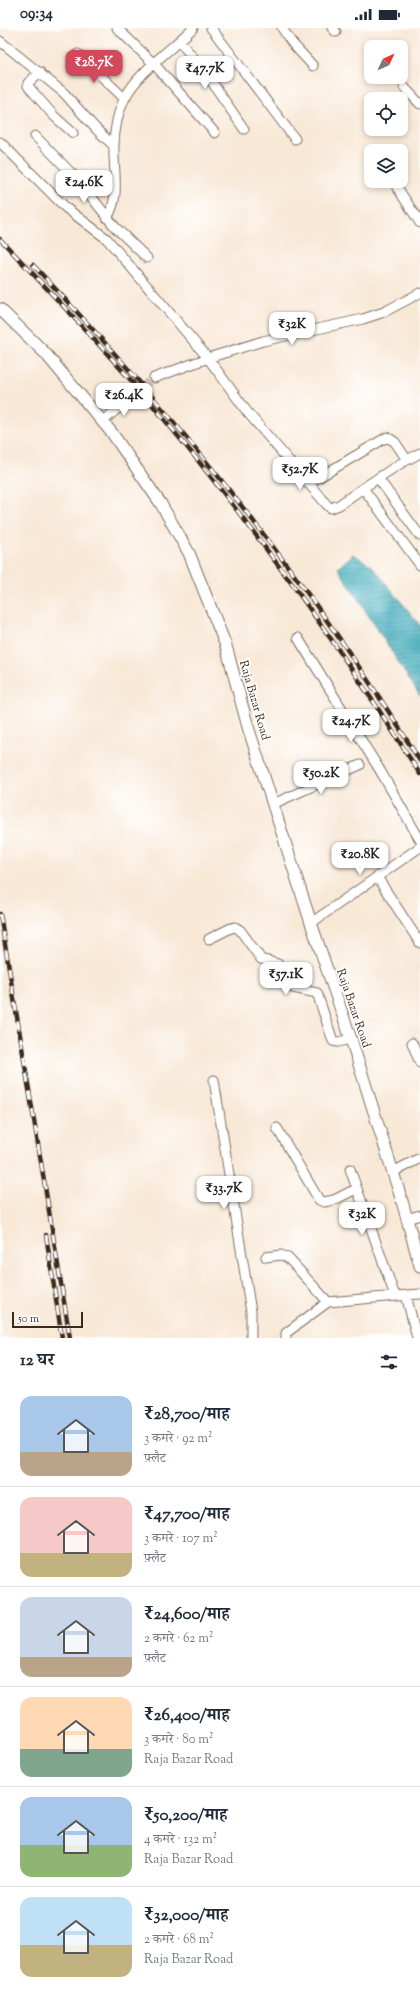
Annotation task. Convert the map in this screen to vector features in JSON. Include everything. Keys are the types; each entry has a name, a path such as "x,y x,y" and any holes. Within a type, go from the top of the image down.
{"street":[{"path":"117,28 154,64 215,133"},
{"path":"107,218 112,210 115,192 114,146 118,119 124,98 154,64 193,28"},
{"path":"211,28 295,139"},
{"path":"282,28 313,66"},
{"path":"179,41 203,69 244,129"},
{"path":"0,42 40,72 64,93 97,130 114,146"},
{"path":"78,54 124,98"},
{"path":"40,72 28,83 28,86 54,116 73,133"},
{"path":"404,87 420,104"},
{"path":"35,136 79,181 118,230 147,258"},
{"path":"0,142 66,208 107,239 208,358 248,413 308,484 331,508 339,505 378,478 420,453"},
{"path":"398,188 420,223"},
{"path":"107,239 118,230"},
{"path":"154,378 208,358 263,341 363,319 384,312 420,293"},
{"name":"Raja Bazar Road","path":"0,309 46,353 102,422 162,504 189,553 226,646 248,727 311,923 351,1039 393,1172 420,1266"},
{"path":"102,422 132,396"},
{"path":"308,484 387,437 395,442 407,460"},
{"path":"378,478 420,536"},
{"path":"363,488 420,565"},
{"path":"298,638 381,772 420,840"},
{"path":"273,804 360,765"},
{"path":"311,923 420,847"},
{"path":"376,877 420,943"},
{"path":"209,939 231,928 235,927 240,930 261,959 278,964 289,985 293,988 317,993 333,1041 338,1042 351,1039"},
{"path":"412,1043 420,1063"},
{"path":"214,1080 251,1312 251,1338"},
{"path":"277,1128 319,1200 324,1202 334,1200 356,1189"},
{"path":"393,1172 420,1158"},
{"path":"350,1169 395,1296"},
{"path":"407,1219 420,1216"},
{"path":"266,1257 281,1254 288,1258 328,1302"},
{"path":"284,1336 328,1302 420,1294"},
{"path":"406,1295 416,1338"}],"water":[{"path":"353,554 372,566 420,625 420,696 338,568"}],"tunnel":[{"path":"132,396 154,378"}],"railway":[{"path":"0,239 79,322 136,386 226,496 294,586 327,633 390,726 420,774"},
{"path":"33,265 139,381 239,503 287,565 333,629 420,761"},
{"path":"0,914 70,1338"},
{"path":"46,1235 62,1338"}]}
